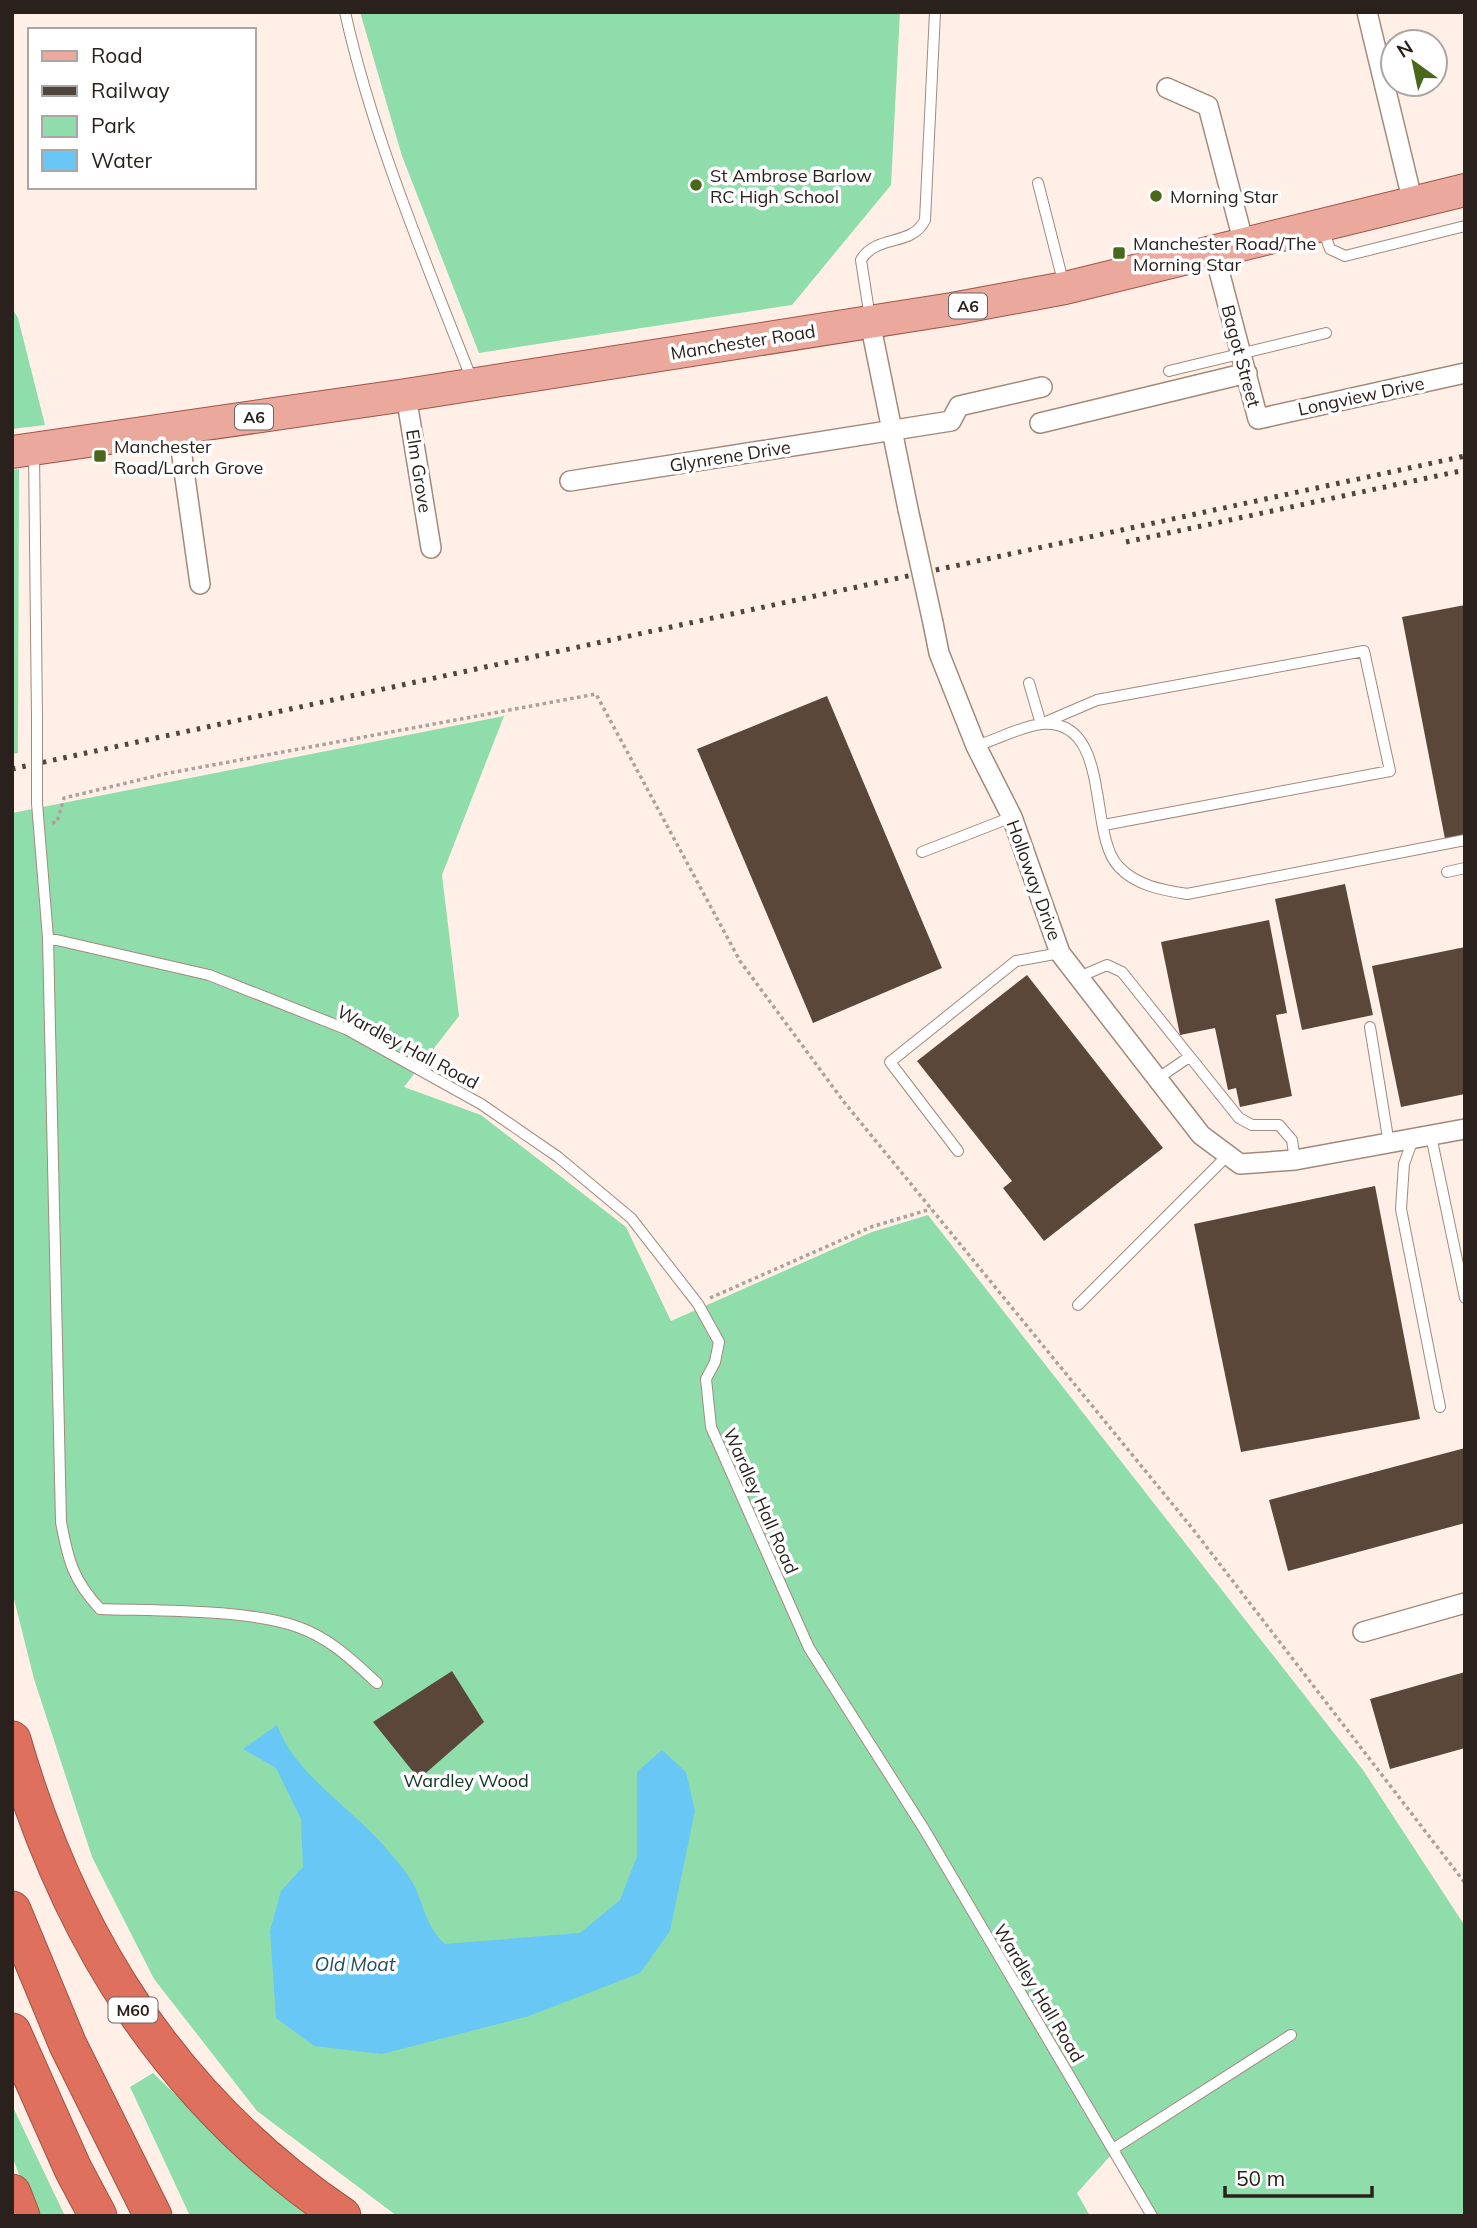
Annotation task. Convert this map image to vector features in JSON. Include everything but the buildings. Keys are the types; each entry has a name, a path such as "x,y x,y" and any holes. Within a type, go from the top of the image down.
{"highway":[{"name":"M60","path":"12,1740 62,1878 90,1938 134,2011 166,2057 235,2131 274,2165 342,2216"},
{"path":"12,1910 68,2045 153,2216"},
{"path":"12,2032 73,2168 98,2216"},
{"path":"12,2193 21,2216"}],"main road":[{"name":"Manchester Road","path":"23,450 406,395 870,322 1065,288 1465,190"}],"street":[{"path":"1367,12 1413,203"},
{"path":"1167,88 1208,106 1244,244"},
{"name":"Bagot Street","path":"1214,252 1258,419"},
{"name":"Holloway Drive","path":"870,322 939,653 976,746 1012,817 1060,953 1201,1135 1240,1164 1295,1160 1465,1129"},
{"path":"1040,423 1247,373"},
{"name":"Longview Drive","path":"1258,419 1465,373"},
{"name":"Glynrene Drive","path":"570,481 951,421 959,406 1042,387"},
{"name":"Elm Grove","path":"406,395 431,548"},
{"path":"177,428 200,584"},
{"path":"1363,1632 1465,1603"}],"lane":[{"path":"345,12 354,55 417,237 473,383"},
{"path":"870,322 861,260 874,245 915,234 925,220 935,12"},
{"path":"1038,183 1065,288"},
{"path":"1322,225 1330,249 1345,256 1465,226"},
{"path":"1170,371 1326,333"},
{"path":"23,450 37,717 38,825 48,938 61,1522 69,1565 84,1592 100,1609 255,1618 298,1626 335,1645 377,1683"},
{"path":"976,746 1041,724 1097,700 1364,651 1390,771 1104,825"},
{"path":"1029,683 1041,724"},
{"path":"1041,724 1063,726 1078,739 1087,754 1109,851 1117,866 1134,879 1159,890 1187,894 1465,840"},
{"path":"922,852 1012,817"},
{"path":"1447,872 1465,868"},
{"name":"Wardley Hall Road","path":"48,938 209,975 346,1030 481,1104 558,1157 631,1218 698,1304 719,1342 715,1362 706,1379 711,1427 809,1648 924,1829 1152,2216"},
{"path":"958,1151 890,1062 1016,961 1060,953"},
{"path":"1079,977 1107,965 1122,972 1239,1118 1252,1125 1271,1123 1286,1132 1292,1140 1295,1160"},
{"path":"1370,1027 1389,1144"},
{"path":"1157,1079 1189,1057"},
{"path":"1422,1138 1452,1238 1465,1298"},
{"path":"1422,1138 1404,1164 1401,1209 1440,1408"},
{"path":"1078,1305 1228,1155"},
{"path":"1452,1238 1465,1236"},
{"path":"1113,2149 1291,2035"}],"path":[{"path":"38,825 57,822 64,798 164,774 596,694 740,961 844,1102 1192,1528 1465,1883"},
{"path":"698,1304 871,1227 931,1209"}],"green space":[{"name":"St Ambrose Barlow RC High School","path":"360,12 900,12 891,185 792,305 479,353 402,156"},
{"path":"12,308 18,318 45,425 12,429"},
{"path":"19,469 18,753 12,754 12,470"},
{"name":"Wardley Wood","path":"504,716 442,875 459,1016 404,1087 481,1115 626,1227 671,1321 872,1232 928,1215 1363,1770 1465,1926 1465,2216 1147,2216 1111,2155 1077,2193 1090,2216 397,2216 257,2111 154,1979 92,1857 34,1679 12,1591 12,813"},
{"path":"153,2073 222,2139 316,2216 190,2216 130,2087"},
{"path":"12,2105 65,2216 35,2216 12,2156"}],"water":[{"name":"Old Moat","path":"277,1725 298,1761 376,1838 402,1868 413,1883 434,1930 445,1944 580,1933 620,1900 637,1856 637,1772 662,1750 686,1772 695,1811 670,1931 640,1973 529,2016 382,2054 314,2046 276,2018 270,1931 281,1891 303,1867 301,1819 276,1768 243,1749"}],"railway":[{"path":"12,769 1465,456"},
{"path":"1126,542 1465,470"}],"place":[{"name":"St Ambrose Barlow RC High School","path":"696,185"},
{"name":"Morning Star","path":"1156,196"},
{"name":"Manchester Road/The Morning Star","path":"1119,253"},
{"name":"Manchester Road/Larch Grove","path":"100,456"}]}
